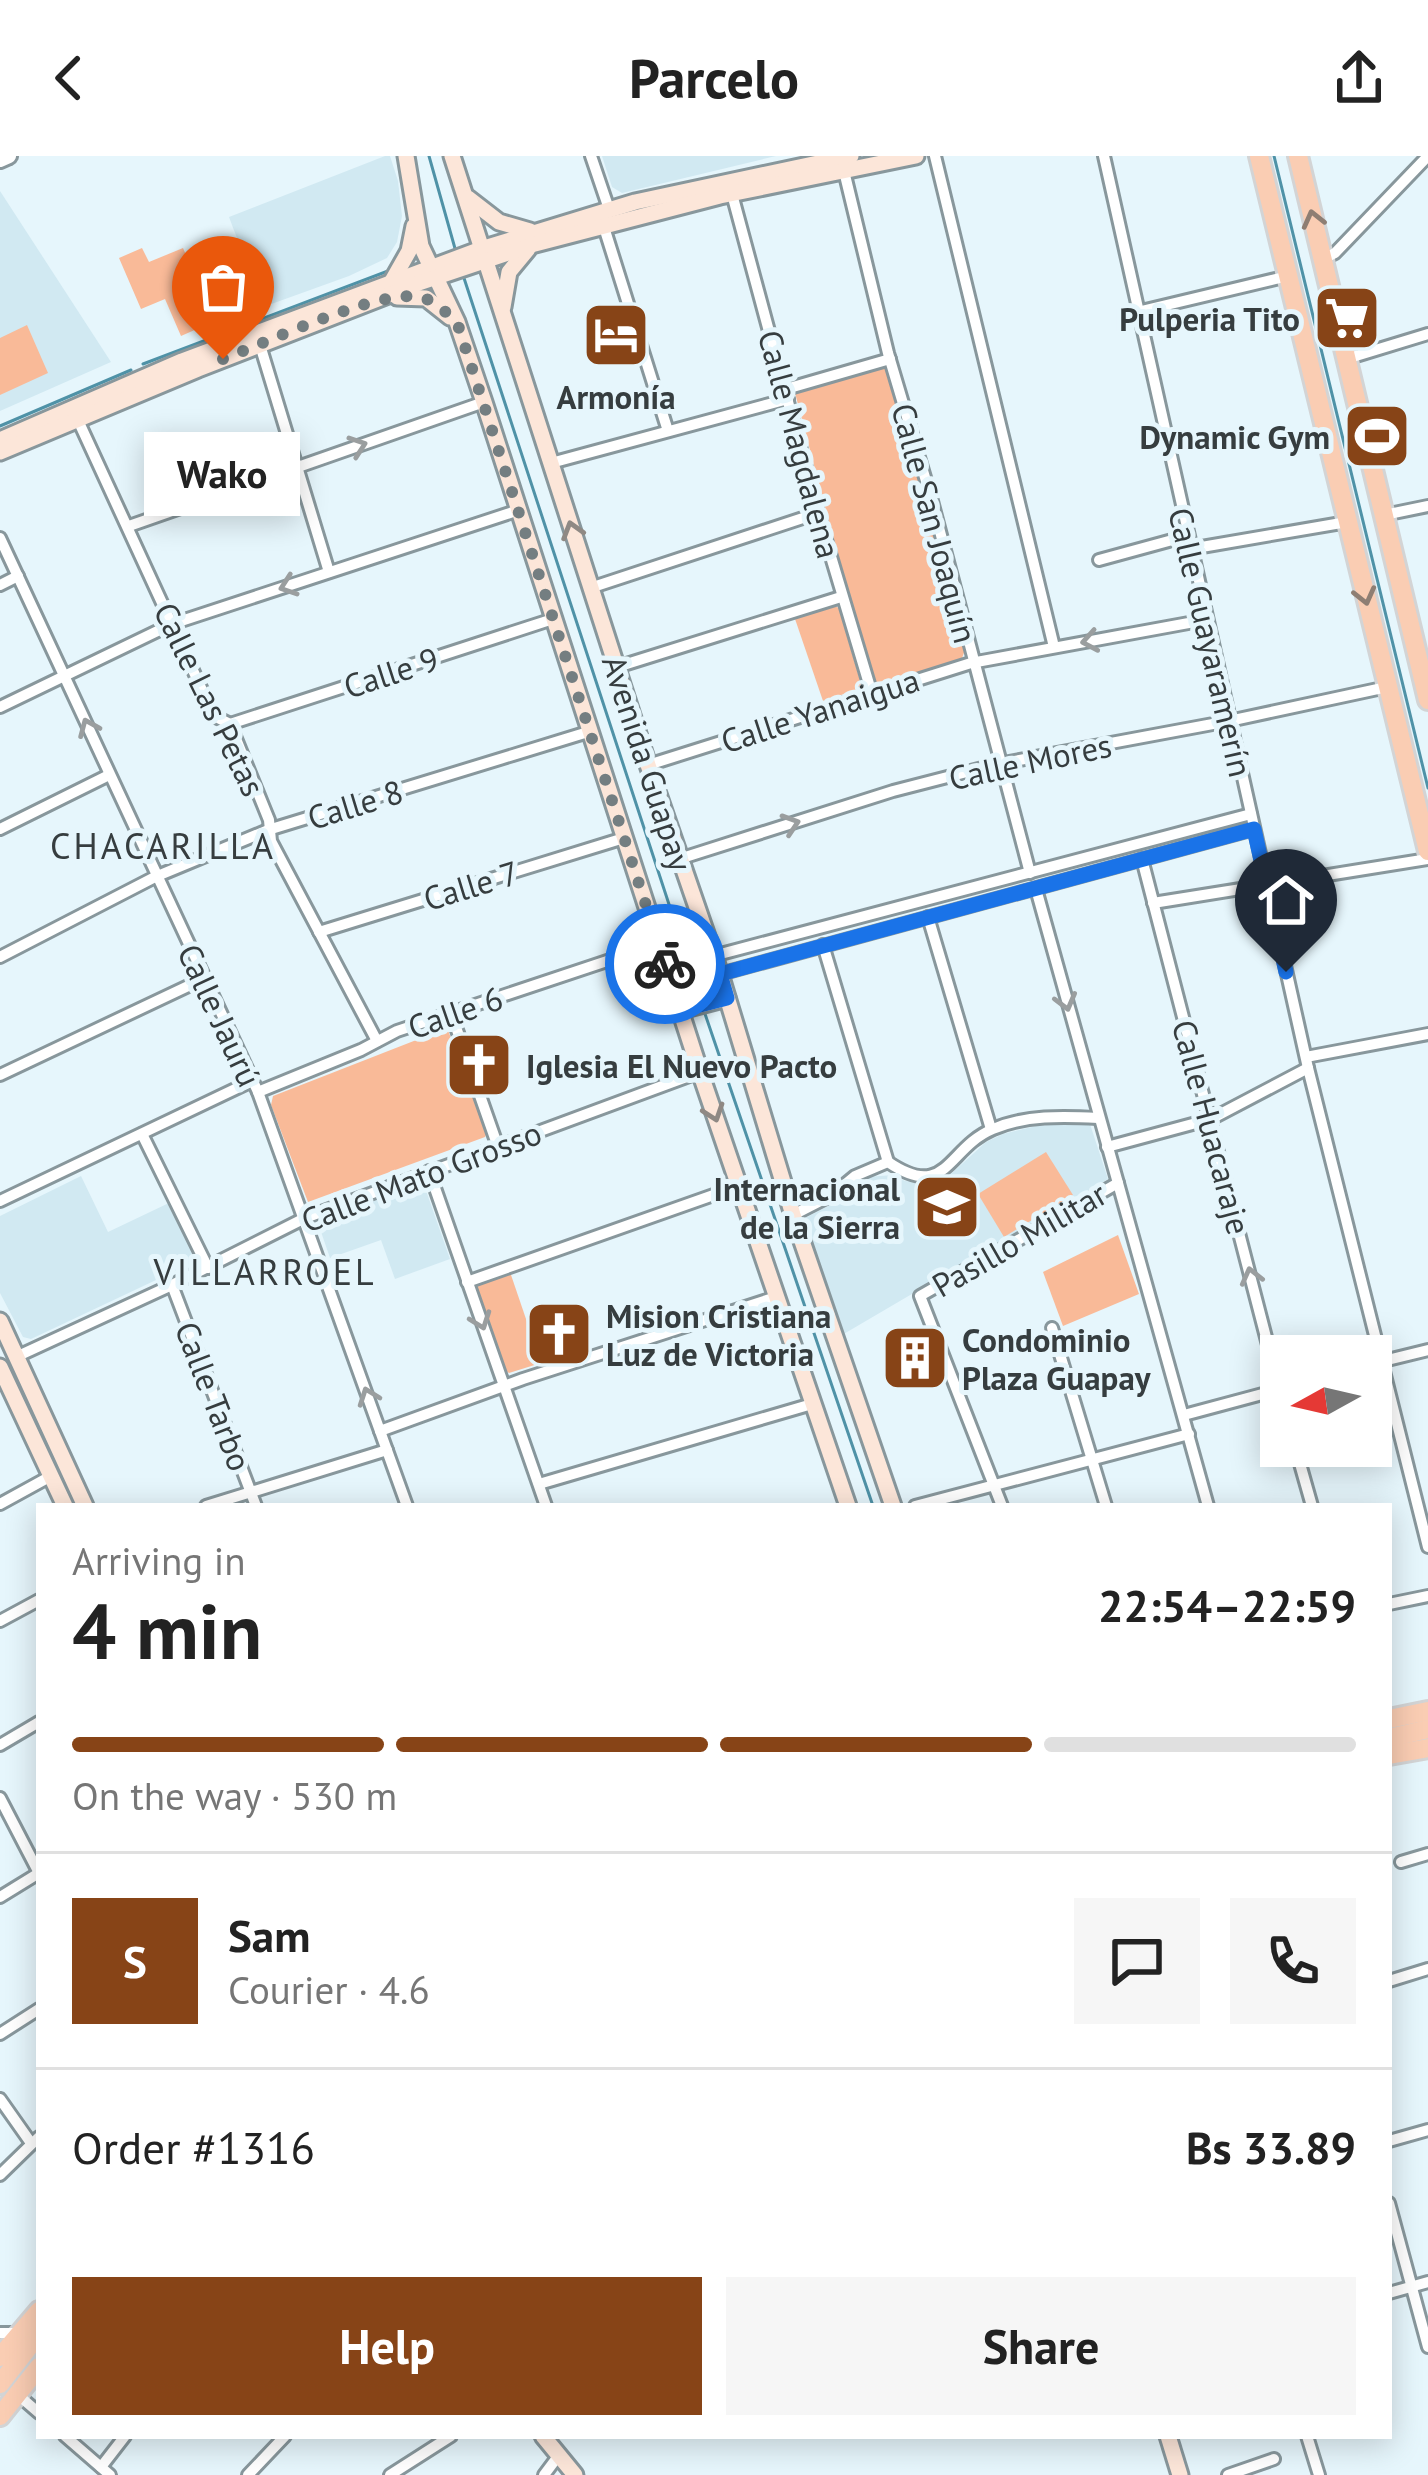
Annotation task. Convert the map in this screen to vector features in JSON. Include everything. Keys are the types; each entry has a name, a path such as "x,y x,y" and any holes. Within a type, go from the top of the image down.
{"main road":[{"name":"Avenida Guapay","path":"406,156 416,217 484,402 658,944 685,1009 700,1072 847,1503"},
{"name":"Avenida Guapay","path":"452,156 478,256 551,463 720,974 793,1214 892,1503"},
{"path":"606,217 707,194 726,195 889,156"},
{"path":"0,447 182,361 392,281 701,187 916,156"},
{"path":"1259,156 1428,855"},
{"path":"1300,162 1428,700"},
{"path":"464,193 499,222 540,238"},
{"path":"392,281 409,250 416,217"},
{"path":"504,322 508,274 540,238"},
{"path":"0,447 376,302 439,270"},
{"path":"260,345 265,338 332,314 358,294"},
{"path":"376,302 426,298 457,322"},
{"path":"160,385 219,357 222,346"},
{"path":"77,418 85,410 157,379 182,361"},
{"path":"685,1009 727,998"},
{"path":"0,1321 84,1503"},
{"path":"0,1368 63,1503"},
{"path":"1392,1718 1428,1711"},
{"path":"1392,1737 1428,1729"},
{"path":"1392,1754 1428,1748"},
{"path":"0,2353 19,2333"},
{"path":"0,2416 19,2333"},
{"path":"9,2389 36,2369"},
{"path":"546,2439 575,2475"},
{"path":"1169,2439 1179,2475"}],"street":[{"path":"0,160 9,156"},
{"path":"591,156 668,431"},
{"path":"934,156 1054,647"},
{"name":"Calle Guayaramerín","path":"1104,156 1205,620 1370,1335"},
{"path":"1323,259 1335,253 1428,156"},
{"name":"Calle San Joaquín","path":"848,164 890,359 1030,873"},
{"name":"Calle Magdalena","path":"726,195 872,694"},
{"path":"1137,312 1288,276"},
{"path":"1346,359 1428,334"},
{"path":"260,345 329,572"},
{"path":"551,463 668,431 890,359"},
{"path":"129,526 484,402"},
{"name":"Calle Las Petas","path":"77,418 214,716 230,724 269,820 268,830 312,926 377,1041"},
{"path":"1384,515 1428,506"},
{"path":"0,707 172,624 519,509"},
{"path":"590,588 818,513"},
{"path":"1099,560 1188,542 1347,521"},
{"name":"Calle Jaurú","path":"0,538 255,1086 406,1503"},
{"path":"0,585 18,576"},
{"path":"616,667 842,597"},
{"name":"Calle 9","path":"230,724 553,619"},
{"name":"Calle Yanaigua","path":"648,765 971,663 1205,620"},
{"name":"Calle Mores","path":"679,859 893,791 998,764 1387,687"},
{"name":"Calle 8","path":"0,956 155,877 268,830 588,732"},
{"path":"0,830 109,775"},
{"path":"713,956 1251,814"},
{"path":"720,974 1254,829"},
{"name":"Calle 7","path":"319,932 623,838"},
{"path":"1153,903 1267,887 1428,855"},
{"name":"Calle Huacaraje","path":"1142,859 1266,1335"},
{"path":"1065,864 1069,880"},
{"path":"1036,889 1207,1503"},
{"path":"872,916 876,932"},
{"path":"928,917 991,1130"},
{"name":"Calle 6","path":"0,1202 142,1133 255,1086 451,1013 658,944"},
{"path":"823,946 888,1162 910,1175 931,1176 940,1174 991,1130 1053,1117 1098,1118"},
{"path":"0,1076 203,979"},
{"path":"451,1013 497,1144"},
{"path":"1107,1148 1210,1119 1307,1063 1428,1034"},
{"name":"Calle Mato Grosso","path":"18,1356 305,1219 700,1072"},
{"path":"142,1133 208,1268"},
{"path":"793,1214 888,1162"},
{"path":"429,1171 545,1503"},
{"name":"Pasillo Militar","path":"994,1486 920,1296 1118,1183"},
{"path":"467,1282 739,1186"},
{"name":"Calle Tarbo","path":"172,1286 255,1503"},
{"path":"380,1431 776,1297"},
{"path":"1052,1328 1105,1503"},
{"path":"1392,1359 1428,1350"},
{"path":"1184,1415 1260,1396"},
{"path":"538,1484 812,1404"},
{"name":"Calle Guayaramerín","path":"1392,1417 1428,1547"},
{"path":"927,1503 1189,1434"},
{"path":"216,1503 387,1450"},
{"path":"1301,1467 1311,1503"},
{"path":"0,1504 51,1476"},
{"path":"994,1486 1001,1503"},
{"path":"1392,1603 1428,1596"},
{"path":"0,1622 36,1602"},
{"path":"0,1745 36,1724"},
{"path":"0,1798 36,1867"},
{"path":"1401,1862 1428,1854"},
{"path":"0,1897 36,1875"},
{"path":"1392,1980 1428,1969"},
{"path":"0,2034 36,2011"},
{"path":"0,2099 35,2140 0,2175"},
{"path":"1392,2140 1428,2129"},
{"path":"1392,2214 1428,2348"},
{"path":"1392,2292 1428,2282"},
{"path":"9,2389 36,2411"},
{"path":"69,2439 106,2471 123,2439"},
{"path":"248,2475 281,2439"},
{"path":"390,2475 446,2439"},
{"path":"1308,2439 1318,2475"},
{"path":"544,2475 559,2455"},
{"path":"1228,2475 1274,2459"}],"shaded area":[{"path":"390,156 398,181 402,216 397,242 387,258 263,307 229,217"},
{"path":"602,156 776,156 622,193 612,187"},
{"path":"0,191 111,362 0,411"},
{"path":"142,248 149,262 183,248 215,321 181,336 165,299 141,309 119,258"},
{"path":"27,325 48,373 0,395 0,338"},
{"path":"887,364 965,650 961,661 877,684 870,678 795,393"},
{"path":"832,605 839,608 861,684 823,701 794,616"},
{"path":"447,1028 488,1131 485,1137 308,1202 271,1105 273,1096"},
{"path":"1089,1121 1108,1179 842,1335 801,1220 838,1201 866,1177 894,1175 905,1181 934,1183 1003,1134"},
{"path":"1046,1152 1073,1195 1004,1237 978,1194"},
{"path":"81,1176 108,1232 171,1202 195,1257 190,1264 31,1339 23,1337 0,1293 0,1216"},
{"path":"423,1182 450,1259 395,1279 381,1240 330,1258 319,1226 322,1217"},
{"path":"1118,1235 1139,1294 1063,1326 1043,1272"},
{"path":"510,1272 541,1363 509,1373 502,1368 475,1292 479,1284"}],"waterway":[{"path":"429,156 456,252"},
{"path":"1274,156 1428,788"},
{"path":"143,364 388,271"},
{"path":"462,272 700,999"},
{"path":"0,426 131,370"},
{"path":"703,1008 872,1503"}],"way so far":[{"path":"223,359 376,302 406,296 426,298 457,322 665,964"}],"place":[{"name":"Pulperia Tito","path":"1347,318"},
{"name":"Armonía","path":"616,335"},
{"name":"Wako","path":"223,359"},
{"name":"Dynamic Gym","path":"1377,436"},
{"name":"Iglesia El Nuevo Pacto","path":"479,1065"},
{"name":"Internacional de la Sierra","path":"947,1207"},
{"name":"Mision Cristiana Luz de Victoria","path":"559,1334"},
{"name":"Condominio Plaza Guapay","path":"915,1358"}],"district":[{"name":"CHACARILLA","path":"163,845"},
{"name":"VILLARROEL","path":"265,1271"}],"route":[{"path":"665,964 681,1010 727,998 720,974 1254,829 1286,972"}]}
